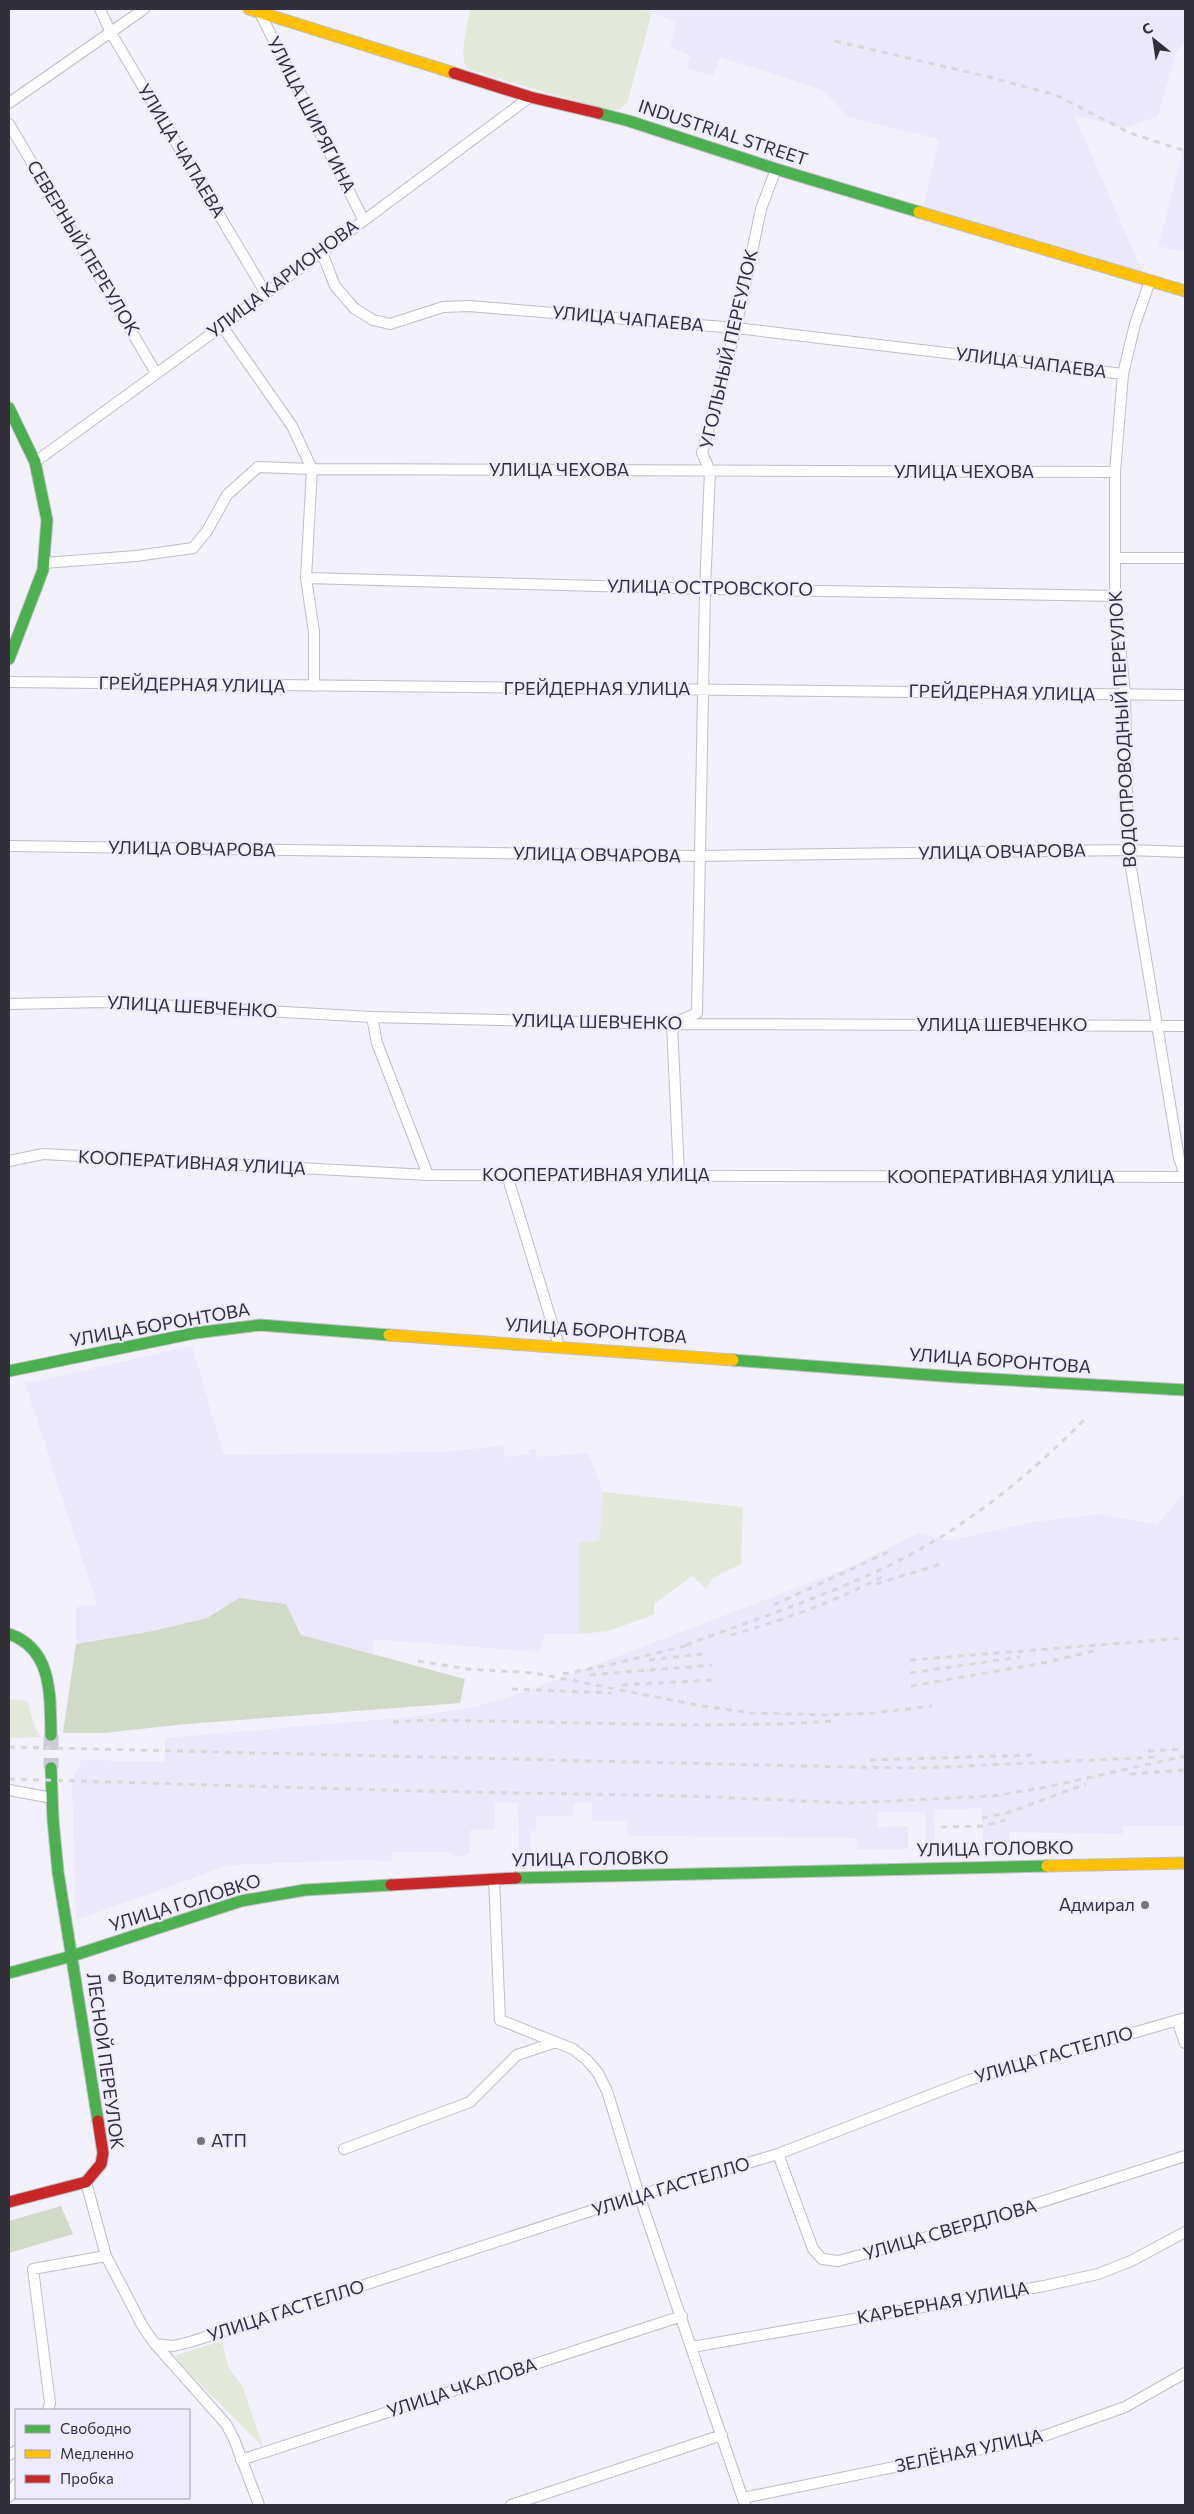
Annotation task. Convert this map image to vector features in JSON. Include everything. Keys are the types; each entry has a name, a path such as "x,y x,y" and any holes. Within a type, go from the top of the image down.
{"street":[{"name":"УЛИЦА ЧАПАЕВА","path":"100,9 111,32 265,292"},
{"path":"9,103 144,9"},
{"name":"INDUSTRIAL STREET","path":"254,10 530,97 628,121 776,169 1185,291"},
{"name":"УЛИЦА ШИРЯГИНА","path":"254,10 363,219"},
{"name":"УЛИЦА КАРИОНОВА","path":"35,462 222,326 321,250 530,97"},
{"name":"СЕВЕРНЫЙ ПЕРЕУЛОК","path":"9,124 156,373"},
{"name":"УГОЛЬНЫЙ ПЕРЕУЛОК","path":"672,1024 697,1013 705,589 710,471 702,453 736,328 761,209 776,169"},
{"name":"УЛИЦА ЧАПАЕВА","path":"321,250 335,286 354,308 373,320 390,324 443,307 468,306 736,328 1124,374"},
{"name":"ВОДОПРОВОДНЫЙ ПЕРЕУЛОК","path":"1150,281 1135,324 1124,374 1115,472 1115,596 1125,694 1128,850 1179,1158 1185,1176"},
{"path":"222,326 292,426 312,469 306,578 314,632 314,686"},
{"path":"9,408 35,462 47,520 43,570 9,659"},
{"name":"УЛИЦА ЧЕХОВА","path":"44,563 136,556 193,548 207,531 227,495 258,467 312,469 1115,472"},
{"path":"1115,558 1185,558"},
{"name":"УЛИЦА ОСТРОВСКОГО","path":"306,578 705,589 1115,596"},
{"name":"ГРЕЙДЕРНАЯ УЛИЦА","path":"9,682 1185,695"},
{"name":"УЛИЦА ОВЧАРОВА","path":"9,846 699,856 1128,850 1185,852"},
{"name":"УЛИЦА ШЕВЧЕНКО","path":"9,1004 107,1002 372,1017 672,1024 1185,1026"},
{"path":"372,1017 376,1043 428,1175"},
{"path":"672,1024 678,1175"},
{"name":"КООПЕРАТИВНАЯ УЛИЦА","path":"9,1161 43,1154 428,1175 1185,1176"},
{"path":"507,1175 559,1346"},
{"name":"УЛИЦА БОРОНТОВА","path":"9,1371 196,1333 260,1325 966,1378 1185,1390"},
{"path":"9,1634 29,1642 38,1652 44,1664 50,1735"},
{"name":"ЛЕСНОЙ ПЕРЕУЛОК","path":"51,1768 56,1865 103,2153 101,2164 86,2182"},
{"path":"9,1790 52,1798"},
{"name":"УЛИЦА ГОЛОВКО","path":"9,1973 72,1956 241,1901 280,1893 494,1878 1185,1863"},
{"path":"494,1878 500,2020 573,2049 587,2060 601,2079 614,2110 639,2195 682,2316 744,2502"},
{"path":"1181,2019 1185,2043"},
{"name":"УЛИЦА ГАСТЕЛЛО","path":"155,2344 173,2346 190,2342 639,2195 778,2154 969,2080 1181,2019"},
{"path":"344,2149 470,2102 517,2055 558,2042"},
{"name":"УЛИЦА СВЕРДЛОВА","path":"778,2154 813,2249 822,2259 838,2261 957,2229 1185,2156"},
{"path":"9,2202 86,2182 106,2256 143,2327 169,2362 218,2412 234,2439 259,2505"},
{"name":"КАРЬЕРНАЯ УЛИЦА","path":"692,2347 1044,2286 1098,2274 1131,2261 1185,2232"},
{"path":"48,2409 50,2403 33,2269 106,2256"},
{"name":"УЛИЦА ЧКАЛОВА","path":"241,2460 682,2316"},
{"name":"ЗЕЛЁНАЯ УЛИЦА","path":"744,2502 1041,2438 1125,2407 1185,2373"},
{"path":"511,2505 722,2435"},
{"path":"9,2497 15,2486"}],"shaded area":[{"path":"470,9 640,9 652,13 627,103 619,109 609,111 467,69 464,63 463,48"},
{"path":"640,9 1185,10 1185,41 1176,53 1158,116 1125,128 1074,115 1146,280 922,213 939,139 848,117 822,90 720,57 713,76 687,68 691,56 670,47 676,22"},
{"path":"1185,143 1185,252 1158,246"},
{"path":"192,1346 224,1455 443,1452 502,1446 505,1457 529,1454 529,1450 536,1449 537,1457 588,1453 603,1492 599,1541 579,1542 579,1634 544,1634 540,1652 374,1639 372,1656 300,1635 239,1598 207,1618 153,1631 76,1644 76,1607 97,1604 25,1384"},
{"path":"603,1492 743,1507 741,1564 713,1578 706,1589 692,1576 654,1604 655,1614 609,1631 579,1634 579,1542 599,1541"},
{"path":"1185,1492 1185,1826 1123,1826 1123,1834 1009,1832 1009,1846 983,1847 982,1808 934,1810 935,1849 926,1849 925,1812 878,1812 878,1827 908,1826 908,1849 857,1849 856,1838 628,1836 627,1821 592,1821 592,1803 573,1803 573,1816 536,1816 536,1831 531,1831 531,1854 519,1852 518,1803 495,1803 495,1829 470,1830 470,1853 455,1858 452,1852 392,1852 391,1861 359,1860 229,1865 76,1920 72,1781 82,1760 165,1762 165,1738 411,1717 471,1708 519,1694 848,1568 919,1533 949,1541 1033,1522 1100,1514 1157,1525"},
{"path":"9,1699 28,1701 33,1723 41,1737 9,1738"},
{"path":"222,2341 228,2367 242,2385 263,2447 179,2363 176,2355"}],"green space":[{"path":"239,1598 286,1604 301,1635 465,1679 460,1703 186,1724 103,1733 63,1733 76,1644 153,1631 207,1618"},
{"path":"61,2206 73,2234 9,2253 9,2221"}],"tunnel":[{"path":"51,1735 51,1768"}],"railway":[{"path":"835,41 989,77 1056,95 1130,133 1185,151"},
{"path":"686,1645 803,1602 903,1559 960,1525 987,1506 1038,1464 1086,1418"},
{"path":"774,1605 888,1552"},
{"path":"876,1584 944,1563"},
{"path":"731,1635 808,1610 882,1577"},
{"path":"910,1660 1185,1638"},
{"path":"563,1674 614,1664 692,1644"},
{"path":"911,1686 1043,1663 1098,1650"},
{"path":"649,1660 703,1654"},
{"path":"910,1673 1020,1657"},
{"path":"418,1661 468,1669 534,1673 697,1705 750,1713 830,1715 874,1713 932,1706"},
{"path":"590,1675 712,1665"},
{"path":"622,1685 712,1680"},
{"path":"512,1689 612,1693"},
{"path":"393,1722 433,1720 684,1725 782,1724 835,1721"},
{"path":"9,1747 923,1768 1158,1757"},
{"path":"1148,1751 1185,1749"},
{"path":"870,1760 1035,1755"},
{"path":"9,1779 416,1791 688,1796 849,1803 993,1796 1047,1787 1185,1756"},
{"path":"1130,1774 1185,1770"},
{"path":"982,1818 1007,1813 1086,1784"},
{"path":"941,1827 983,1826 1006,1820"}],"traffic: fast":[{"path":"598,113 919,212"},
{"path":"9,408 35,462 47,520 43,570 9,659"},
{"path":"9,1371 195,1333 260,1325 389,1335"},
{"path":"733,1360 956,1377 1185,1390"},
{"path":"9,1634 23,1641 34,1651 41,1662 49,1690 51,1735"},
{"path":"51,1768 58,1872 98,2121"},
{"path":"516,1878 1047,1866"},
{"path":"9,1973 72,1956 241,1901 305,1890 391,1885"}],"traffic: slow":[{"path":"249,9 454,73"},
{"path":"919,212 1185,291"},
{"path":"389,1335 733,1360"},
{"path":"1047,1866 1185,1863"}],"traffic: jam":[{"path":"454,73 530,97 598,113"},
{"path":"391,1885 516,1878"},
{"path":"9,2202 86,2182 101,2164 103,2153 98,2121"}],"place":[{"name":"Адмирал","path":"1145,1905"},
{"name":"Водителям-фронтовикам","path":"112,1978"},
{"name":"АТП","path":"201,2141"}]}
